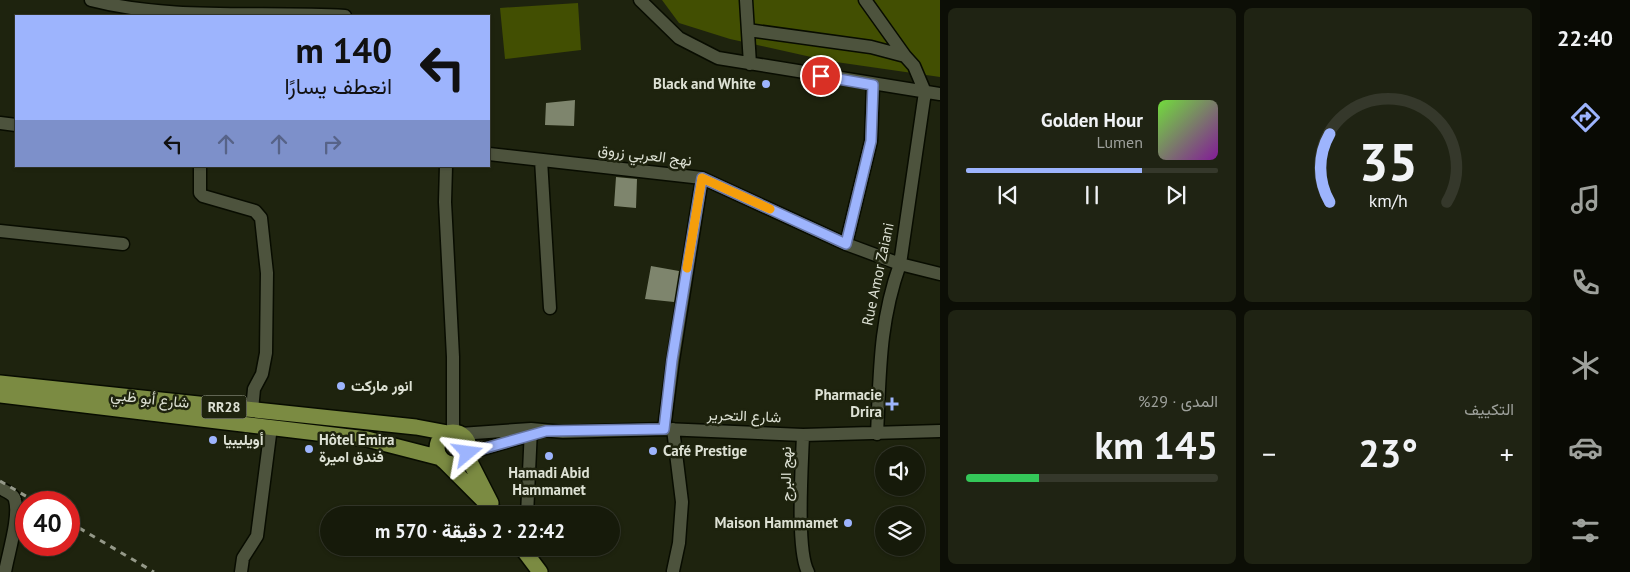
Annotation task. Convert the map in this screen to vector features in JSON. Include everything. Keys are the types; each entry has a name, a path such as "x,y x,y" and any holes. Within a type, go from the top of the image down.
{"main road":[{"name":"شارع أبو ظبي","path":"0,383 204,412 271,427 367,439 443,460"},
{"name":"شارع أبو ظبي","path":"0,396 204,412 252,410 416,427 454,433"},
{"path":"454,433 468,442 468,454 498,515 443,460 437,447 443,436 454,433"},
{"name":"RR28","path":"443,460 458,464 468,454"},
{"path":"530,556 540,572"}],"street":[{"path":"91,0 105,10 218,15 311,15"},
{"path":"640,0 679,38 718,58 873,85 940,94"},
{"path":"746,0 750,64"},
{"path":"865,0 914,66 925,92"},
{"path":"748,30 871,47 905,56"},
{"path":"846,244 871,141 873,85"},
{"name":"Rue Amor Zaiani","path":"877,434 882,332 892,287 900,264 925,92"},
{"path":"0,123 15,125"},
{"name":"نهج العربي زروق","path":"490,154 702,178 846,244 900,264 940,274"},
{"path":"542,160 550,308"},
{"path":"200,167 200,193 203,196 254,211 261,218 267,272 266,353 262,374 254,389 252,410"},
{"path":"446,167 445,202 453,357 454,433"},
{"path":"673,572 679,543 682,502 668,429 672,360 702,178"},
{"path":"0,231 123,244"},
{"path":"241,572 243,558 257,536 271,427"},
{"name":"شارع التحرير","path":"454,433 668,429 802,435 940,431"},
{"path":"528,506 531,432"},
{"name":"شارع التحرير","path":"468,454 531,432"},
{"name":"نهج البرج","path":"802,435 802,551 808,572"},
{"path":"0,488 11,495 16,501 15,522 5,572"}],"green space":[{"path":"662,0 940,0 940,77 829,61 730,39 679,23"},
{"path":"578,3 581,50 505,59 500,8"}],"building":[{"path":"575,100 574,126 545,125 546,103"},
{"path":"616,177 637,179 636,208 614,206"},
{"path":"651,266 679,271 674,302 645,299"}],"railway":[{"path":"0,481 17,491"},
{"path":"80,528 154,572"}],"slow traffic":[{"path":"687,268 702,178 770,209"}],"place":[{"name":"Black and White","path":"766,84"},
{"name":"انور ماركت","path":"341,386"},
{"name":"Pharmacie Drira","path":"892,404"},
{"name":"أويليبيا","path":"213,440"},
{"name":"Hôtel Emira فندق اميرة","path":"309,449"},
{"name":"Café Prestige","path":"653,451"},
{"name":"Hamadi Abid Hammamet","path":"549,456"},
{"name":"Maison Hammamet","path":"848,523"}],"route":[{"path":"468,453 546,431 586,432 664,429 672,360 702,178 846,244 871,141 873,85 821,76"}]}
